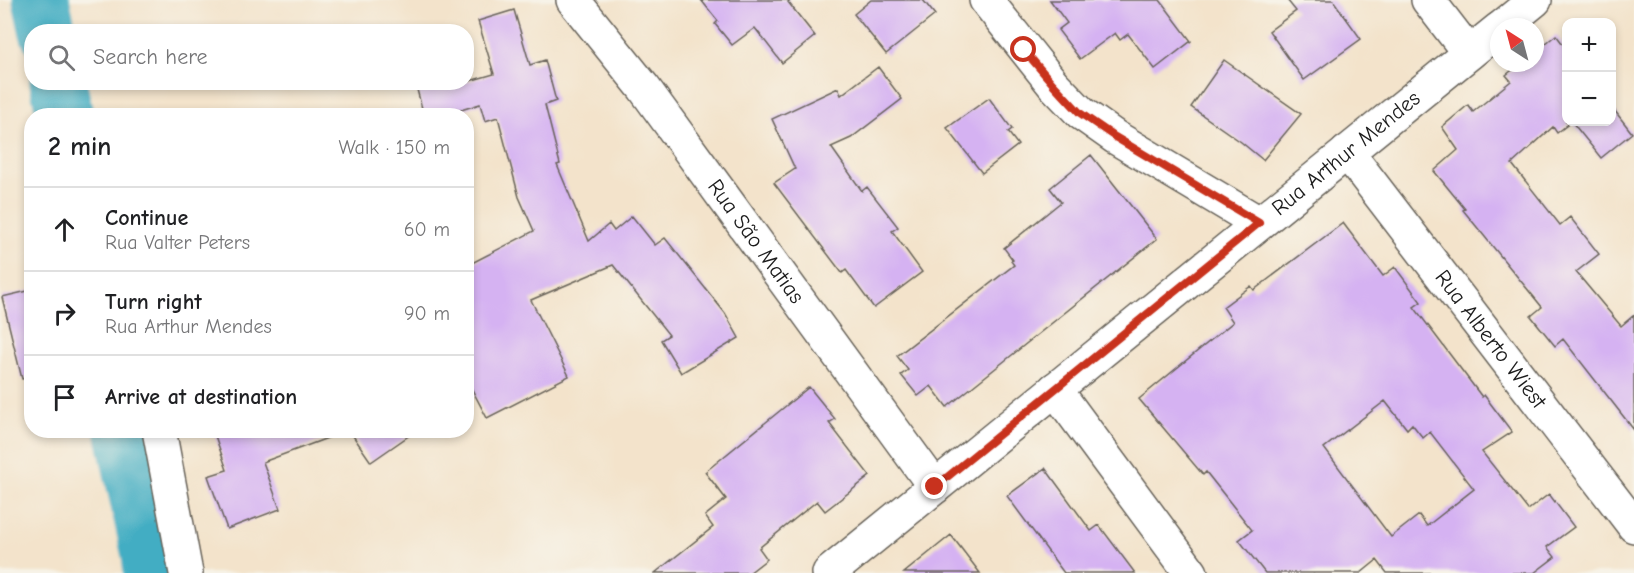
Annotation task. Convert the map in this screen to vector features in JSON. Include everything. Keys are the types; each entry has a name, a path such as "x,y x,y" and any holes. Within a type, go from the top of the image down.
{"street":[{"name":"Rua São Matias","path":"573,0 644,88 935,487"},
{"path":"986,0 1053,84 1080,113 1115,137 1259,223"},
{"path":"1428,0 1469,53"},
{"name":"Rua Arthur Mendes","path":"1512,18 1535,0"},
{"name":"Rua Arthur Mendes","path":"829,573 1490,36"},
{"name":"Rua Alberto Wiest","path":"1347,152 1634,526"},
{"path":"1055,389 1191,573"},
{"path":"161,438 186,573"}],"building":[{"path":"701,0 790,0 788,2 815,36 782,63 755,28 732,45 715,24 718,21"},
{"path":"871,0 923,0 935,15 886,54 854,14"},
{"path":"1050,0 1160,0 1191,41 1155,69 1128,34 1120,40 1115,33 1080,59 1058,30 1067,23"},
{"path":"1287,0 1333,0 1361,39 1304,80 1269,31 1296,11"},
{"path":"514,10 530,65 545,60 556,101 545,105 560,164 557,165 589,241 609,224 614,231 632,216 655,245 665,238 725,313 739,338 681,373 661,340 669,335 613,265 531,300 569,376 487,418 474,393 474,262 534,231 519,197 498,117 485,121 480,104 467,108 422,108 417,90 474,90 474,80 494,74 478,21"},
{"path":"1556,35 1562,43 1562,126 1566,126 1557,133 1553,127 1512,164 1560,225 1570,217 1599,254 1576,272 1621,326 1634,315 1634,430 1563,339 1555,346 1531,316 1542,307 1434,171 1458,150 1442,127 1468,105 1473,112 1511,81 1506,75 1510,72 1544,72 1544,45"},
{"path":"1224,60 1301,114 1263,160 1191,107"},
{"path":"878,67 902,99 851,138 831,147 862,191 867,187 898,227 892,231 922,272 874,308 846,270 842,273 774,183 795,169 772,119 838,88 841,95"},
{"path":"989,98 1012,129 1008,132 1018,145 982,173 947,128"},
{"path":"1616,112 1632,133 1601,158 1575,126 1616,126"},
{"path":"1091,155 1157,239 947,407 931,386 918,396 901,375 908,370 897,356 1014,265 1004,248 1061,202 1050,188"},
{"path":"1343,223 1383,276 1395,267 1421,302 1414,307 1482,397 1484,395 1512,432 1482,452 1528,510 1549,494 1574,527 1547,547 1555,557 1534,573 1387,573 1377,560 1361,573 1265,573 1239,540 1252,530 1206,472 1203,475 1139,399 1233,322 1223,307 1251,286 1254,290","holes":["1385,401 1407,429 1412,424 1423,438 1430,432 1474,489 1427,526 1419,515 1391,537 1324,448"]},
{"path":"24,292 24,379 22,379 2,297"},
{"path":"809,387 835,419 829,423 870,476 825,511 817,501 759,548 767,559 749,573 655,573 713,527 705,516 726,499 705,472"},
{"path":"216,438 328,438 263,462 280,509 227,529 208,476 227,470"},
{"path":"354,438 406,438 371,462"},
{"path":"1045,468 1091,531 1099,525 1135,573 1064,573 1007,496"},
{"path":"951,535 980,573 904,573"}],"waterway":[{"path":"41,0 46,24"},
{"path":"60,90 63,108"},
{"path":"125,438 152,573"}],"route":[{"path":"935,487 1259,223 1115,137 1080,113 1024,50"}]}
